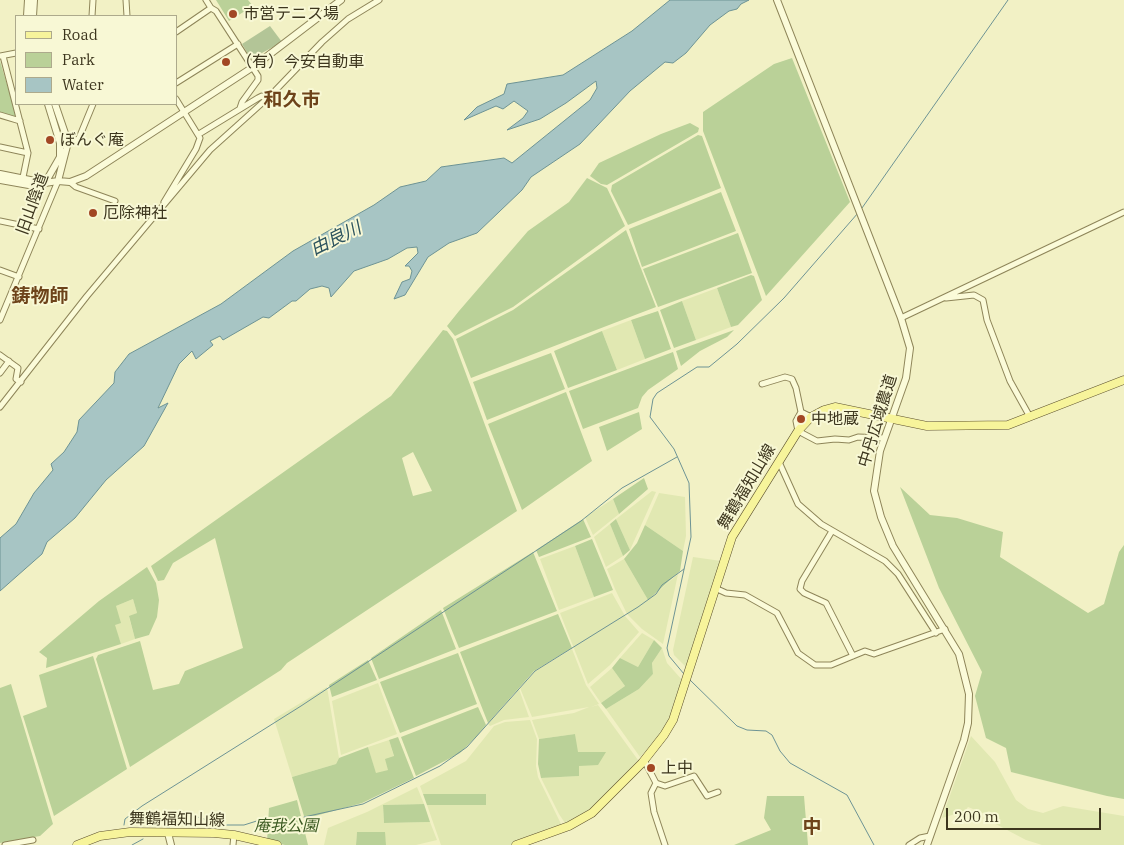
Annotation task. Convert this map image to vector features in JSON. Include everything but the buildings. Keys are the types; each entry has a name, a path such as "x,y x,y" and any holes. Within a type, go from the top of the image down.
{"main road":[{"name":"舞鶴福知山線","path":"516,845 569,826 587,816 603,803 644,760 673,720 732,537 798,431 811,418 824,410 834,407 927,426 1008,425 1124,380"},
{"name":"舞鶴福知山線","path":"77,845 116,833 168,833 234,835 277,845"}],"street":[{"path":"28,0 28,15"},
{"path":"33,15 34,0"},
{"path":"92,15 93,0"},
{"path":"126,0 127,15"},
{"path":"206,0 211,8 216,11 253,67 258,80 242,102 240,108"},
{"path":"0,180 45,183 70,182 97,170 253,67 342,0"},
{"path":"0,407 64,324 210,150 266,99 322,42 348,19 379,0"},
{"name":"中丹広域農道","path":"777,0 900,316 910,348 910,361 892,419 884,438 875,473 874,491 881,517 893,546 946,629 959,654 967,680 969,709 964,740 927,845"},
{"path":"178,31 211,8"},
{"path":"178,82 238,44"},
{"path":"15,53 2,56 15,103"},
{"path":"199,134 262,96 266,99"},
{"path":"159,210 200,138 178,102"},
{"path":"16,105 28,153 22,182"},
{"path":"48,105 64,142"},
{"path":"55,105 64,142"},
{"path":"64,142 75,142 79,138 93,105"},
{"path":"0,115 20,121"},
{"name":"旧山陰道","path":"0,320 58,181 64,142"},
{"name":"旧山陰道","path":"45,183 60,156 64,142"},
{"path":"0,147 28,153"},
{"path":"0,174 22,182"},
{"path":"70,182 76,187 115,202"},
{"path":"900,316 1124,212"},
{"path":"0,221 39,228"},
{"path":"0,270 19,277"},
{"path":"942,298 974,295 983,300 987,320 1010,380 1030,417"},
{"path":"0,355 18,368 16,379 21,382"},
{"path":"0,373 9,361"},
{"path":"762,384 785,377 792,380 796,388 801,412 796,421 798,431 817,441 849,440 858,437 884,438"},
{"path":"801,412 811,418"},
{"path":"779,462 798,504 832,531 885,561 898,574 936,633"},
{"path":"832,531 802,581 800,588 804,593 826,604 853,656"},
{"path":"715,588 726,593 745,595 777,613 798,653 815,665 831,665 865,652 874,654 946,629"},
{"path":"644,760 656,783 665,786 694,776 707,796 718,792"},
{"path":"656,783 652,793 654,812 665,845"},
{"path":"168,833 171,845"},
{"path":"233,845 234,835"},
{"path":"909,845 920,838 930,836"},
{"path":"5,845 33,840"}],"green space":[{"name":"市営テニス場","path":"216,0 248,0 253,6 229,21"},
{"path":"270,26 282,42 251,59 242,44"},
{"path":"792,58 850,202 766,296 703,131 703,112 774,64"},
{"path":"0,61 16,115 14,118 0,113"},
{"path":"690,123 699,128 698,132 607,185 601,184 590,176 599,163 661,134"},
{"path":"698,135 702,136 721,188 628,225 611,191 612,185"},
{"path":"587,178 607,188 625,226 513,307 455,336 447,326 459,311 528,231 569,202"},
{"path":"721,192 736,231 642,267 629,229"},
{"path":"626,230 656,307 471,378 456,339 513,310"},
{"path":"738,233 752,273 658,307 643,269"},
{"path":"751,275 754,276 762,300 738,325 731,327 717,288"},
{"path":"717,288 731,327 696,340 682,301"},
{"path":"682,301 696,340 674,348 660,310"},
{"path":"658,311 671,349 645,359 631,320"},
{"path":"631,320 645,359 617,370 602,331"},
{"path":"443,330 447,331 453,339 517,511 287,663 281,670 130,767 96,659 98,655 140,641 153,690 179,684 185,671 243,648 215,538 173,563 164,580 158,581 151,566 391,396","holes":["413,452 432,491 413,496 402,458"]},
{"path":"734,330 727,337 700,351 681,366 676,351"},
{"path":"602,331 617,370 568,388 554,351"},
{"path":"673,352 678,369 648,390 642,397 638,408 583,429 569,391"},
{"path":"551,353 565,389 487,420 473,382"},
{"path":"566,392 592,461 522,510 488,424"},
{"path":"639,412 642,429 607,451 599,427"},
{"path":"644,478 648,489 619,514 613,499"},
{"path":"900,487 930,515 957,518 1003,532 1000,557 1088,613 1104,604 1119,552 1124,545 1124,799 1011,772 1006,748 986,738 975,696 982,672 939,588"},
{"path":"652,491 656,492 630,550 616,519"},
{"path":"659,493 685,497 686,536 683,551 645,525"},
{"path":"613,499 619,514 593,535 585,517"},
{"path":"583,519 591,537 539,557 536,550"},
{"path":"616,519 630,550 623,556 610,524"},
{"path":"610,524 623,556 606,567 594,537"},
{"path":"645,525 683,551 680,571 648,600 624,559 637,543"},
{"path":"592,539 613,590 594,597 575,546"},
{"path":"575,546 594,597 559,610 540,559"},
{"path":"533,552 557,611 459,648 443,608"},
{"path":"693,557 721,561 686,667 674,655 673,650"},
{"path":"624,559 648,600 678,574 663,644 642,629 627,614 615,589 607,569"},
{"path":"147,567 156,583 159,600 157,617 149,635 135,639 129,616 137,613 133,599 116,606 121,623 115,625 121,644 46,668 47,658 39,652 99,601"},
{"path":"612,593 625,616 639,632 610,665 588,684 560,613"},
{"path":"133,599 137,613 129,617 135,639 121,644 114,625 116,606"},
{"path":"441,610 456,649 379,679 371,658"},
{"path":"558,614 572,648 534,671 488,723 460,652"},
{"path":"642,633 654,640 638,667 620,658"},
{"path":"654,640 662,648 652,663 653,674 639,689 606,709 601,703 625,686 612,668 620,658 638,667"},
{"path":"662,648 667,663 683,681 673,713 665,730 640,757 606,709 639,689 653,674 652,663"},
{"path":"572,649 586,685 599,704 591,707 598,705 638,760 594,807 565,823 541,778 578,776 575,734 539,739 532,720 574,713 589,707 532,717 520,688 535,671"},
{"path":"458,653 477,704 400,733 380,682"},
{"path":"93,656 127,769 54,816 23,716 47,707 39,675"},
{"path":"368,660 377,680 332,697 329,685"},
{"path":"612,668 625,686 601,703 590,687"},
{"path":"378,683 397,734 341,755 332,701"},
{"path":"11,684 53,824 40,836 0,843 0,688"},
{"path":"327,687 339,758 336,764 292,777 274,719"},
{"path":"519,689 529,717 504,720 490,726 488,724"},
{"path":"478,707 486,725 477,736 460,753 416,776 401,737"},
{"path":"530,720 537,739 536,766 538,777 562,826 510,845 441,845 427,805 485,805 486,794 423,794 420,786 466,761 494,726 505,722"},
{"path":"575,734 578,752 606,752 598,765 579,766 579,776 541,778 538,764 539,739"},
{"path":"971,736 995,762 1016,800 1028,809 1043,813 1063,806 1124,816 1124,845 1042,845 1026,840 992,822 990,816 968,807 965,811 942,818"},
{"path":"398,737 414,778 362,803 315,816 304,816 292,777 336,764 339,758 368,747 376,773 388,770 385,759 394,756 389,740"},
{"path":"389,740 394,757 388,770 376,774 368,747"},
{"path":"417,787 424,804 383,805 384,823 430,822 437,840 416,845 386,845 384,832 357,832 356,845 324,845 328,828 367,812"},
{"path":"423,794 486,794 486,805 427,805"},
{"path":"767,796 804,796 808,845 734,845 771,830 764,818"},
{"name":"庵我公園","path":"297,800 308,845 285,845 267,841 269,808"},
{"path":"424,804 430,822 384,823 383,805"},
{"path":"357,832 385,832 386,845 356,845"}],"water":[{"name":"由良川","path":"670,0 749,0 741,4 737,9 729,11 710,25 686,53 673,63 665,62 630,91 580,144 531,177 522,190 477,233 449,243 428,257 405,295 394,299 402,282 410,279 412,271 409,266 405,266 418,253 417,247 407,248 388,259 354,271 331,297 329,288 322,286 310,289 296,301 292,301 269,318 263,317 223,340 220,336 210,341 213,345 196,359 192,351 179,364 158,408 168,403 144,446 106,480 75,518 47,542 42,554 0,591 0,538 16,524 34,493 53,470 51,464 64,452 77,432 79,420 114,383 115,372 129,354 221,304 293,251 374,205 400,187 426,181 441,167 504,158 512,163 590,100 597,88 596,81 540,119 507,130 523,118 528,111 514,101 503,109 496,106 464,120 477,107 504,94 507,84 563,75 632,31"}],"waterway":[{"path":"862,208 1008,0"},
{"path":"684,674 669,656 667,648 691,537 689,483 674,449 650,417 653,399 657,393 697,367 709,367 737,344 784,298 858,213"},
{"path":"124,825 125,819 142,806 301,706 581,521 622,488 677,457"},
{"path":"304,817 363,804 440,766 467,747 535,671 638,607 656,594 662,585 684,569"},
{"path":"690,680 737,726 747,730 766,731 772,735 780,751 790,763 847,795 874,845"},
{"path":"167,828 194,816 224,825 244,825 263,819"},
{"path":"132,845 143,839"}],"place":[{"name":"市営テニス場","path":"233,14"},
{"name":"（有）今安自動車","path":"226,62"},
{"name":"ぼんぐ庵","path":"50,140"},
{"name":"厄除神社","path":"93,213"},
{"name":"中地蔵","path":"801,419"},
{"name":"上中","path":"651,768"}],"district":[{"name":"和久市","path":"292,101"},
{"name":"鋳物師","path":"40,297"},
{"name":"中","path":"812,828"}]}
